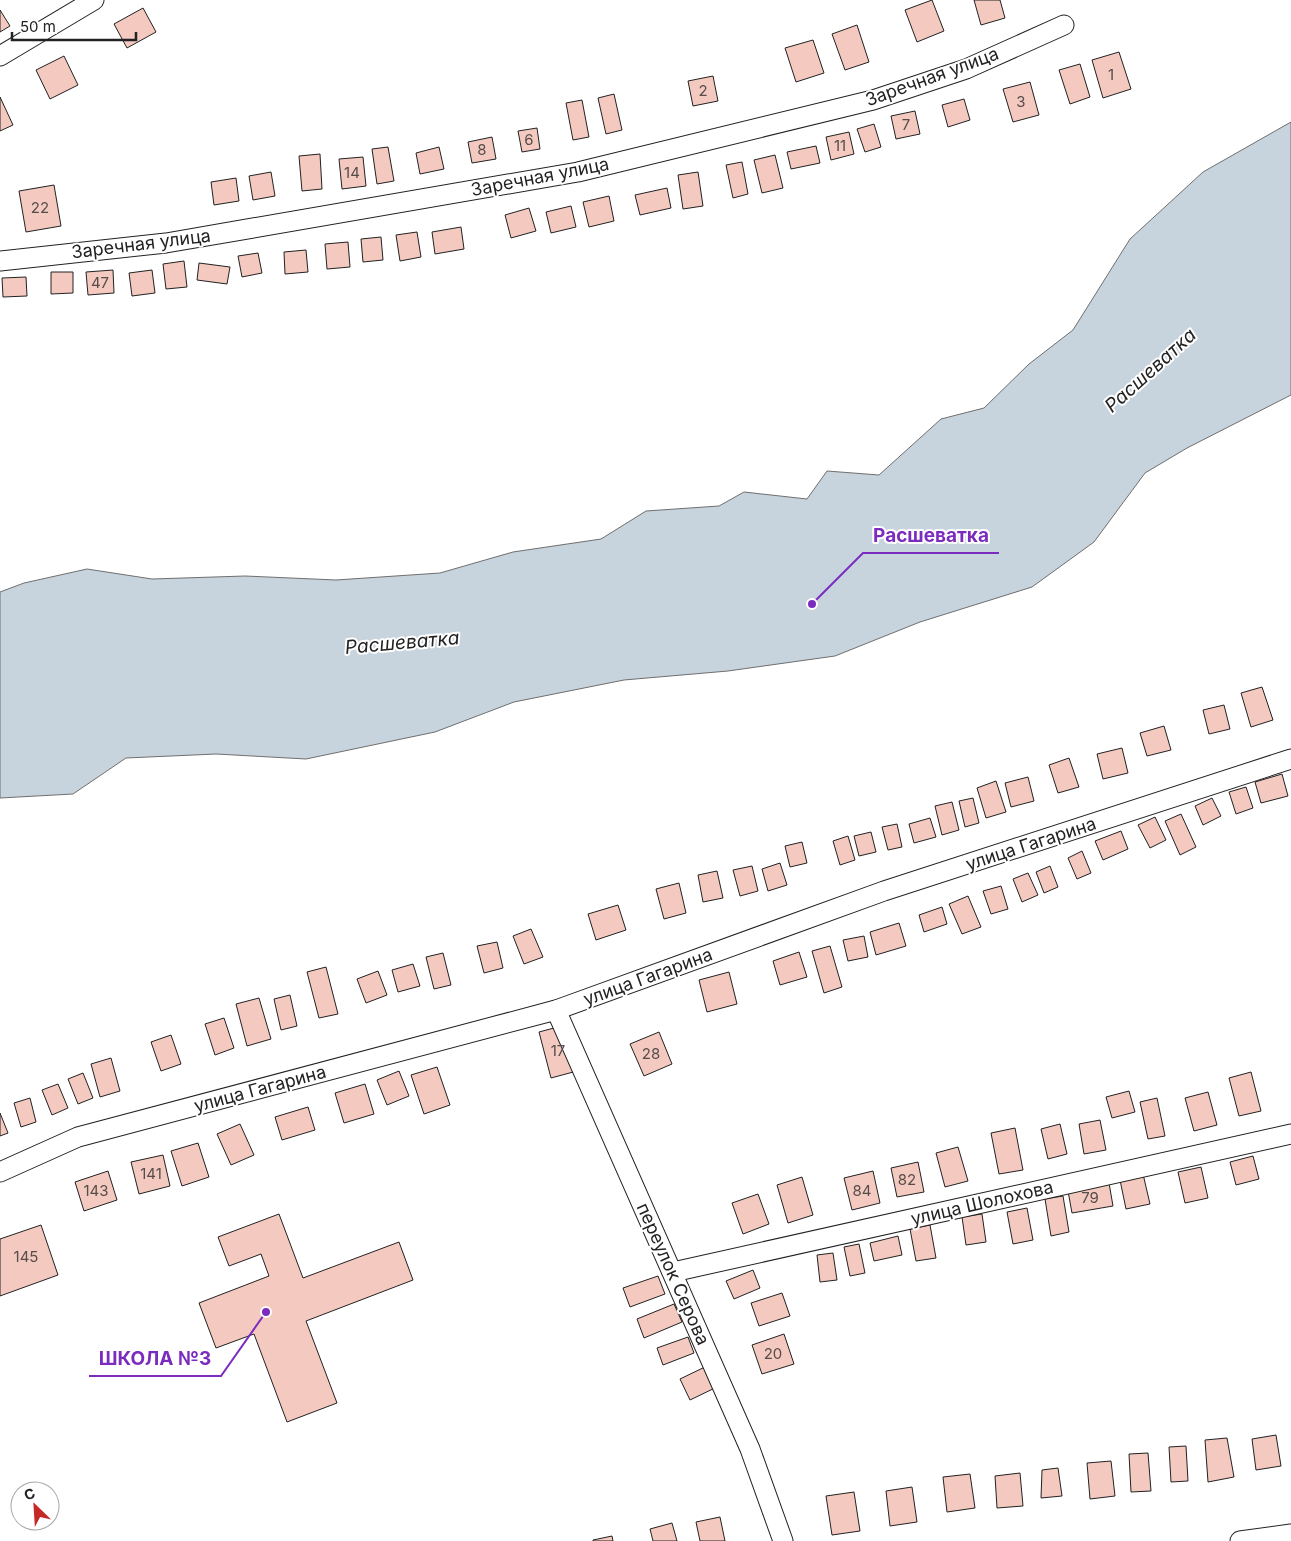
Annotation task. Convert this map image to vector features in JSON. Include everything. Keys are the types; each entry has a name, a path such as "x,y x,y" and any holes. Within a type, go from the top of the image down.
{"street":[{"path":"0,56 84,3"},
{"name":"Заречная улица","path":"0,261 166,243 578,172 873,100 966,69 1064,25"},
{"name":"улица Гагарина","path":"0,1172 78,1137 556,1010 884,892 1291,759"},
{"name":"переулок Серова","path":"556,1010 750,1449 783,1541"},
{"name":"улица Шолохова","path":"673,1272 1291,1134"},
{"path":"1240,1541 1291,1534"}],"water":[{"path":"1291,122 1291,395 1187,448 1145,473 1094,542 1032,587 920,622 835,656 728,671 624,680 514,702 435,732 306,759 216,754 126,758 73,794 0,798 0,592 24,583 87,569 152,579 245,576 336,580 440,573 513,552 601,539 646,511 719,506 744,492 807,499 827,471 879,475 941,419 984,408 1029,364 1073,330 1130,239 1203,172"}],"building":[{"path":"932,0 944,31 917,42 905,10"},
{"path":"974,0 1000,0 1005,18 981,25"},
{"path":"143,8 156,32 127,48 114,24"},
{"path":"0,10 10,26 0,32"},
{"path":"857,25 869,62 845,70 832,34"},
{"path":"813,40 824,73 796,82 785,48"},
{"path":"1119,52 1131,89 1103,98 1092,60"},
{"path":"64,56 78,85 50,99 36,70"},
{"path":"1080,64 1090,97 1070,104 1059,70"},
{"path":"713,76 718,101 693,106 688,81"},
{"path":"1030,82 1039,115 1013,122 1003,89"},
{"path":"614,94 622,130 606,134 598,98"},
{"path":"0,97 13,125 0,131"},
{"path":"964,99 970,120 948,127 942,105"},
{"path":"582,100 589,137 573,140 566,103"},
{"path":"915,111 920,134 896,139 891,116"},
{"path":"874,124 881,147 865,152 857,129"},
{"path":"537,128 540,149 522,152 518,131"},
{"path":"849,132 854,154 831,160 826,137"},
{"path":"492,137 496,159 472,163 468,142"},
{"path":"816,146 820,163 791,169 787,152"},
{"path":"388,147 394,181 377,184 372,149"},
{"path":"439,147 444,169 420,174 416,153"},
{"path":"320,154 322,189 302,191 299,156"},
{"path":"775,155 783,188 762,193 754,160"},
{"path":"363,157 366,186 342,189 339,159"},
{"path":"742,162 748,194 733,198 726,165"},
{"path":"271,172 275,196 253,200 249,176"},
{"path":"698,172 703,206 683,209 678,175"},
{"path":"236,178 239,201 214,205 211,182"},
{"path":"54,185 61,226 26,232 19,191"},
{"path":"667,188 671,208 640,215 635,195"},
{"path":"609,196 614,221 589,227 583,202"},
{"path":"571,206 576,227 551,233 546,212"},
{"path":"529,208 536,231 511,238 505,215"},
{"path":"461,227 464,249 435,254 432,232"},
{"path":"417,232 421,257 400,261 396,235"},
{"path":"381,237 383,260 363,262 361,239"},
{"path":"348,242 350,267 327,269 325,244"},
{"path":"306,250 308,272 285,274 284,252"},
{"path":"258,253 262,273 242,277 238,256"},
{"path":"184,261 187,287 166,289 163,264"},
{"path":"199,263 230,267 227,284 197,280"},
{"path":"113,270 114,293 88,295 86,272"},
{"path":"152,270 155,293 132,296 129,273"},
{"path":"51,272 73,272 73,293 51,294"},
{"path":"26,277 27,296 3,297 2,278"},
{"path":"1262,687 1273,720 1251,727 1241,693"},
{"path":"1224,705 1230,729 1209,734 1203,710"},
{"path":"1164,726 1171,750 1147,756 1140,733"},
{"path":"1122,748 1128,773 1103,779 1097,754"},
{"path":"1069,758 1079,787 1058,793 1049,765"},
{"path":"1282,774 1288,796 1261,803 1255,782"},
{"path":"1028,777 1034,801 1011,807 1005,783"},
{"path":"996,781 1006,812 986,818 977,788"},
{"path":"1246,787 1253,808 1236,814 1229,792"},
{"path":"973,798 979,823 965,827 959,801"},
{"path":"1212,798 1221,816 1203,825 1195,806"},
{"path":"952,802 959,830 942,835 935,806"},
{"path":"1181,814 1196,847 1180,855 1165,821"},
{"path":"1155,817 1166,840 1150,848 1138,825"},
{"path":"930,818 936,837 914,843 909,824"},
{"path":"897,824 902,847 888,850 882,827"},
{"path":"1121,831 1128,849 1103,860 1095,841"},
{"path":"871,832 876,852 859,856 854,836"},
{"path":"848,836 855,860 840,865 833,841"},
{"path":"802,842 807,863 790,867 785,846"},
{"path":"1082,851 1091,873 1077,879 1068,858"},
{"path":"780,863 787,885 768,891 762,869"},
{"path":"752,866 758,891 740,896 733,870"},
{"path":"1050,866 1058,887 1044,893 1036,872"},
{"path":"717,871 723,898 703,902 698,875"},
{"path":"1028,873 1038,895 1022,902 1013,879"},
{"path":"679,883 686,913 664,919 656,889"},
{"path":"1001,886 1008,909 991,914 983,891"},
{"path":"968,896 981,927 962,934 949,904"},
{"path":"618,905 626,930 596,940 588,914"},
{"path":"942,907 947,924 924,932 919,915"},
{"path":"899,923 906,946 876,955 870,932"},
{"path":"531,929 543,957 524,964 513,936"},
{"path":"864,936 868,957 848,961 843,940"},
{"path":"497,942 503,968 484,973 477,946"},
{"path":"830,946 842,987 824,993 812,951"},
{"path":"799,952 807,977 780,985 773,961"},
{"path":"443,953 451,985 434,989 426,957"},
{"path":"413,964 420,986 398,992 392,970"},
{"path":"326,967 338,1014 319,1018 307,972"},
{"path":"378,971 387,995 366,1003 357,979"},
{"path":"729,972 737,1004 707,1012 699,980"},
{"path":"290,995 297,1026 281,1030 274,999"},
{"path":"259,998 271,1039 247,1046 236,1004"},
{"path":"224,1018 234,1048 215,1055 205,1024"},
{"path":"565,1025 577,1071 551,1078 539,1032"},
{"path":"659,1032 672,1064 644,1076 630,1044"},
{"path":"171,1035 181,1064 161,1071 151,1042"},
{"path":"111,1058 120,1091 100,1097 91,1064"},
{"path":"437,1067 450,1105 424,1114 411,1075"},
{"path":"399,1071 409,1096 387,1105 377,1080"},
{"path":"1251,1072 1261,1111 1239,1116 1229,1078"},
{"path":"83,1073 93,1098 78,1104 68,1079"},
{"path":"58,1084 68,1108 52,1115 42,1090"},
{"path":"365,1084 374,1114 344,1123 335,1093"},
{"path":"1129,1091 1135,1112 1112,1118 1106,1097"},
{"path":"1208,1092 1217,1125 1194,1131 1185,1098"},
{"path":"30,1098 36,1122 21,1127 14,1103"},
{"path":"1157,1098 1165,1136 1148,1139 1140,1102"},
{"path":"308,1107 315,1130 282,1140 275,1117"},
{"path":"0,1113 8,1133 0,1136"},
{"path":"1100,1120 1106,1150 1084,1154 1079,1124"},
{"path":"240,1124 254,1155 231,1165 217,1134"},
{"path":"1060,1124 1067,1154 1048,1159 1041,1129"},
{"path":"1015,1128 1023,1170 999,1174 991,1133"},
{"path":"198,1143 209,1177 182,1186 171,1151"},
{"path":"958,1147 968,1181 945,1187 936,1153"},
{"path":"163,1155 170,1186 139,1194 131,1162"},
{"path":"1253,1156 1259,1179 1236,1185 1230,1162"},
{"path":"918,1162 924,1192 897,1197 891,1168"},
{"path":"1201,1167 1208,1198 1185,1203 1178,1172"},
{"path":"108,1171 117,1200 84,1211 75,1182"},
{"path":"873,1171 880,1203 852,1210 844,1178"},
{"path":"1143,1174 1150,1204 1126,1209 1120,1180"},
{"path":"802,1177 813,1215 788,1223 777,1185"},
{"path":"1109,1183 1113,1206 1072,1213 1068,1191"},
{"path":"758,1194 769,1224 743,1234 732,1203"},
{"path":"1063,1196 1069,1232 1051,1236 1045,1199"},
{"path":"1027,1208 1033,1240 1013,1244 1007,1212"},
{"path":"279,1214 303,1278 399,1242 413,1280 306,1321 337,1403 287,1422 254,1334 216,1348 199,1303 269,1276 261,1254 229,1266 218,1237"},
{"path":"982,1214 986,1242 966,1245 962,1217"},
{"path":"41,1225 58,1275 0,1296 0,1239"},
{"path":"930,1225 936,1258 916,1261 910,1229"},
{"path":"898,1236 902,1255 874,1261 870,1243"},
{"path":"859,1244 865,1273 850,1276 844,1247"},
{"path":"833,1253 837,1280 820,1282 817,1255"},
{"path":"753,1270 760,1288 734,1299 726,1281"},
{"path":"658,1276 665,1294 630,1307 623,1288"},
{"path":"782,1293 790,1316 759,1326 751,1303"},
{"path":"674,1304 682,1322 644,1338 637,1319"},
{"path":"784,1334 794,1364 762,1374 752,1345"},
{"path":"688,1337 694,1353 663,1365 657,1348"},
{"path":"709,1365 719,1386 690,1400 680,1379"},
{"path":"1276,1435 1281,1466 1256,1470 1252,1439"},
{"path":"1227,1438 1234,1477 1208,1482 1205,1440"},
{"path":"1186,1446 1188,1481 1171,1482 1169,1447"},
{"path":"1148,1453 1151,1491 1131,1492 1129,1454"},
{"path":"1111,1461 1115,1496 1090,1499 1087,1463"},
{"path":"1058,1468 1062,1496 1041,1498 1042,1470"},
{"path":"1020,1473 1023,1506 997,1508 995,1476"},
{"path":"970,1474 975,1508 947,1512 943,1477"},
{"path":"912,1487 917,1522 890,1526 886,1491"},
{"path":"854,1492 860,1531 832,1535 826,1496"},
{"path":"720,1517 725,1541 700,1541 696,1522"},
{"path":"672,1523 677,1541 653,1541 650,1529"},
{"path":"612,1536 613,1541 593,1541 593,1540"}],"place":[{"name":"Расшеватка","path":"812,604"},
{"name":"ШКОЛА №3","path":"266,1312"}]}
